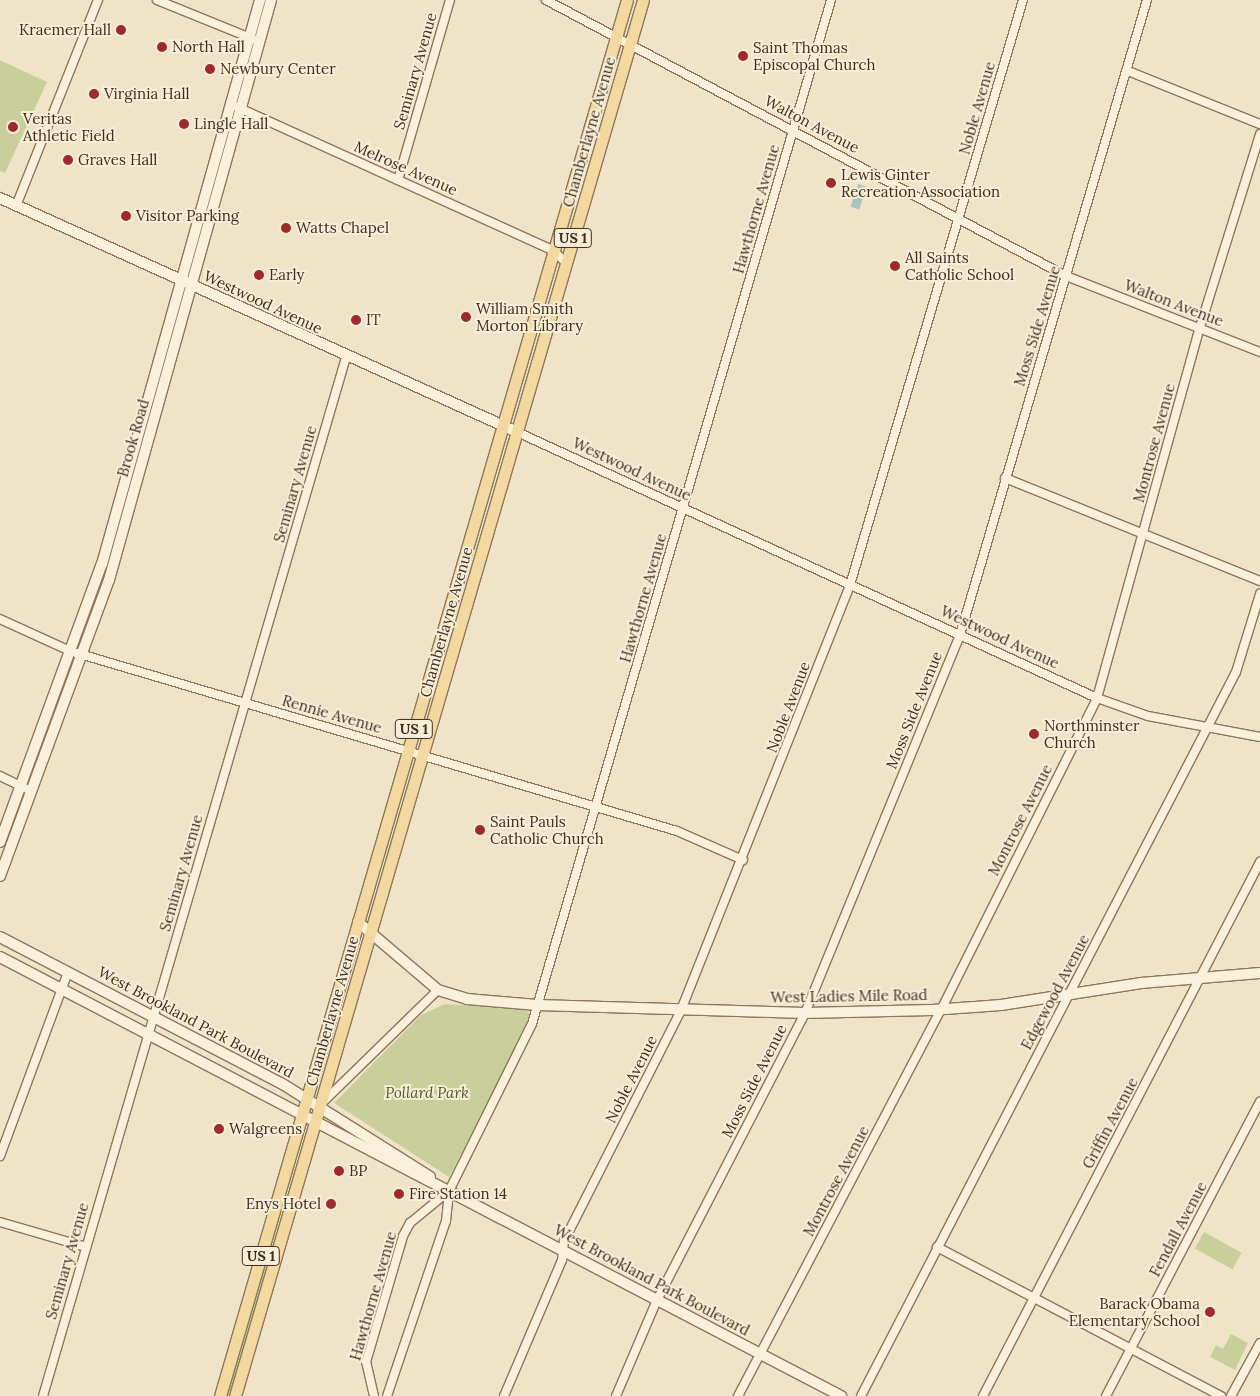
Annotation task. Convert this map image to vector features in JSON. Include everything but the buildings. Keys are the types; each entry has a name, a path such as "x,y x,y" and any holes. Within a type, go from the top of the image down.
{"main road":[{"name":"Brook Road","path":"0,842 102,564 260,0"},
{"name":"Brook Road","path":"0,876 112,568 271,0"},
{"name":"Chamberlayne Avenue","path":"220,1396 627,0"},
{"name":"Chamberlayne Avenue","path":"235,1396 643,0"},
{"name":"Westwood Avenue","path":"0,198 346,357 517,432"},
{"name":"West Ladies Mile Road","path":"358,922 370,936 438,990 472,999 537,1005 805,1013 941,1010 1202,977 1260,973"},
{"name":"West Brookland Park Boulevard","path":"0,937 307,1097 448,1191"},
{"name":"West Brookland Park Boulevard","path":"0,957 841,1396"}],"street":[{"path":"16,206 98,0"},
{"path":"157,0 260,42"},
{"name":"Seminary Avenue","path":"398,180 450,0"},
{"name":"Walton Avenue","path":"546,0 794,129 1066,276 1260,352"},
{"name":"Hawthorne Avenue","path":"374,1396 366,1362 403,1236 410,1223 448,1191 526,1040 596,807 831,0"},
{"name":"Noble Avenue","path":"504,1396 563,1251 564,1241 681,1010 743,860 850,585 1023,0"},
{"name":"Moss Side Avenue","path":"616,1396 657,1300 805,1013 960,634 1128,71 1147,0"},
{"path":"1128,71 1260,124"},
{"name":"Melrose Avenue","path":"230,105 554,251 566,263"},
{"name":"Montrose Avenue","path":"738,1396 941,1010 1097,698 1200,328 1260,134"},
{"name":"Seminary Avenue","path":"43,1396 346,357"},
{"name":"Westwood Avenue","path":"517,432 1097,698 1148,716 1260,737"},
{"path":"1005,478 1260,581"},
{"name":"Edgewood Avenue","path":"861,1396 1209,727 1236,672 1260,594"},
{"name":"Rennie Avenue","path":"0,619 70,651 690,835 743,860"},
{"path":"0,776 31,791"},
{"name":"Griffin Avenue","path":"983,1396 1260,862"},
{"path":"0,1156 68,972"},
{"path":"320,1105 438,990"},
{"name":"Fendall Avenue","path":"1106,1396 1260,1102"},
{"name":"Hawthorne Avenue","path":"387,1396 446,1221 448,1191"},
{"path":"0,1222 86,1247"},
{"path":"938,1247 1221,1396"},
{"path":"1231,1396 1260,1343"}],"green space":[{"name":"Veritas Athletic Field","path":"0,60 47,82 5,173 0,171"},
{"name":"Pollard Park","path":"445,1004 522,1008 531,1014 524,1036 449,1177 334,1103 421,1015"},
{"path":"304,1129 231,1396 224,1396"},
{"path":"1204,1232 1242,1253 1232,1269 1195,1249"},
{"path":"1231,1334 1248,1343 1235,1370 1210,1357 1216,1345 1223,1349"}],"water":[{"path":"858,184 867,187 859,210 851,207"}],"place":[{"name":"Kraemer Hall","path":"121,30"},
{"name":"North Hall","path":"162,47"},
{"name":"Saint Thomas Episcopal Church","path":"743,56"},
{"name":"Newbury Center","path":"210,69"},
{"name":"Virginia Hall","path":"94,94"},
{"name":"Lingle Hall","path":"184,124"},
{"name":"Veritas Athletic Field","path":"13,127"},
{"name":"Graves Hall","path":"68,160"},
{"name":"Lewis Ginter Recreation Association","path":"831,183"},
{"name":"Visitor Parking","path":"126,216"},
{"name":"Watts Chapel","path":"286,228"},
{"name":"All Saints Catholic School","path":"895,266"},
{"name":"Early","path":"259,275"},
{"name":"William Smith Morton Library","path":"466,317"},
{"name":"IT","path":"356,320"},
{"name":"Northminster Church","path":"1034,734"},
{"name":"Saint Pauls Catholic Church","path":"480,830"},
{"name":"Walgreens","path":"219,1129"},
{"name":"BP","path":"339,1171"},
{"name":"Fire Station 14","path":"399,1194"},
{"name":"Enys Hotel","path":"331,1204"},
{"name":"Barack Obama Elementary School","path":"1210,1312"}]}
